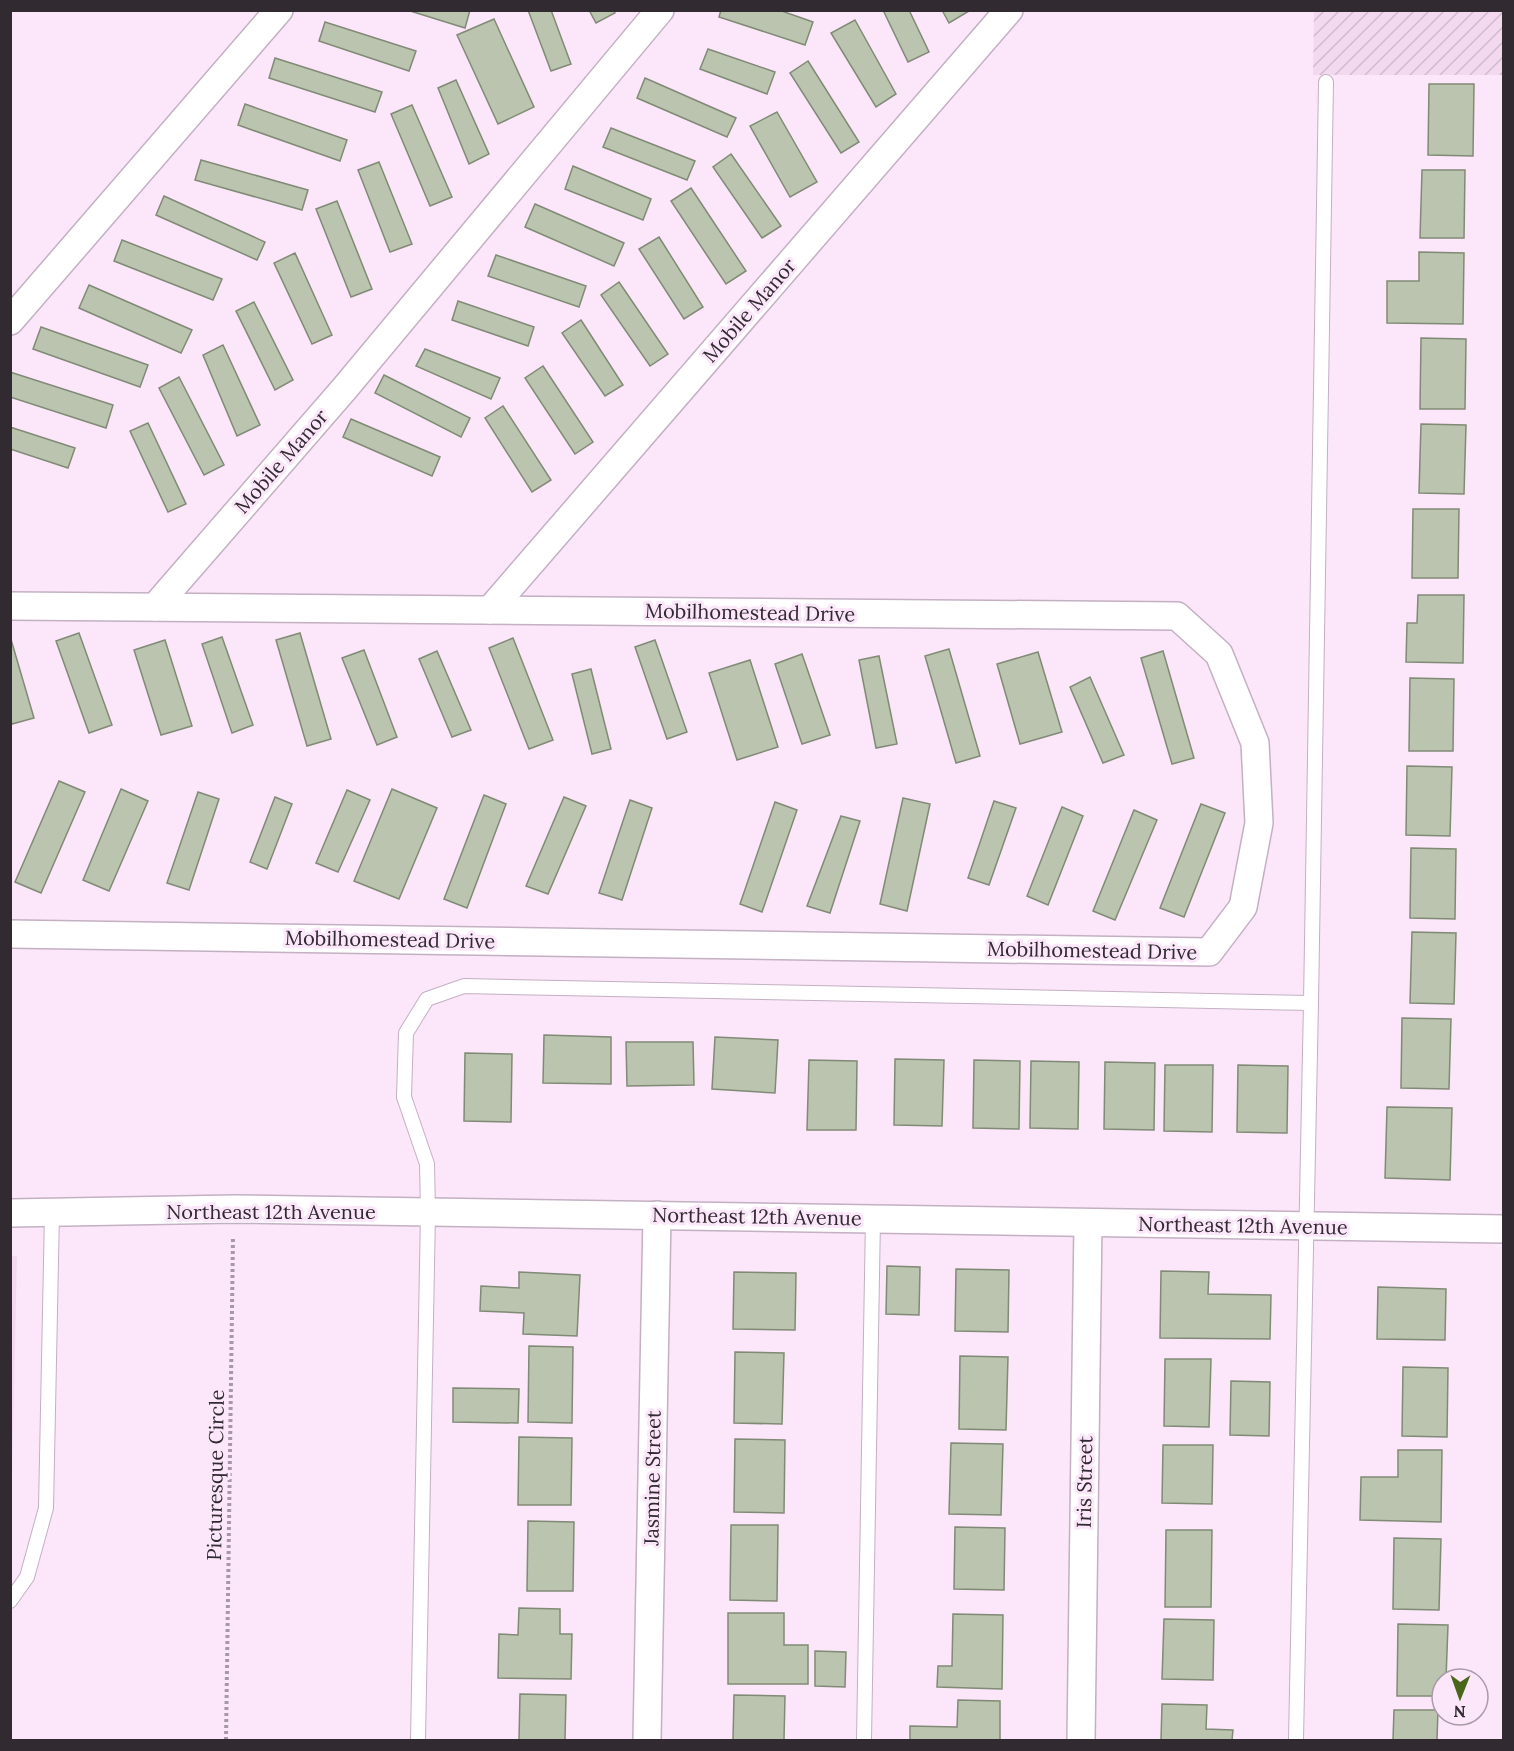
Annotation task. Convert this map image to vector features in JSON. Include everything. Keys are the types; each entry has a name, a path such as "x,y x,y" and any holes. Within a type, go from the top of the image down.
{"street":[{"path":"10,321 279,10"},
{"name":"Mobile Manor","path":"155,607 345,388 660,10"},
{"name":"Mobile Manor","path":"490,610 1009,10"},
{"name":"Mobilhomestead Drive","path":"10,606 1177,616 1219,654 1255,743 1259,824 1244,907 1209,952 10,934"},
{"name":"Northeast 12th Avenue","path":"10,1213 234,1209 1503,1229"},
{"name":"Jasmine Street","path":"647,1740 657,1215"},
{"name":"Iris Street","path":"1081,1740 1088,1222"}],"lane":[{"path":"1296,1740 1326,82"},
{"path":"418,1740 427,1164 404,1097 405,1034 427,999 464,986 1311,1003"},
{"path":"10,1601 27,1577 46,1508 52,1212"},
{"path":"864,1740 873,1218"}],"path":[{"name":"Picturesque Circle","path":"226,1740 234,1209"}],"shaded area":[{"path":"1314,11 1503,11 1503,75 1313,75"},
{"path":"10,1256 17,1256 11,1520"}],"building":[{"path":"407,10 470,10 465,28"},
{"path":"528,10 551,10 571,64 551,71"},
{"path":"589,10 614,10 615,13 596,23"},
{"path":"721,10 779,10 813,22 805,45 719,17"},
{"path":"883,10 909,10 929,52 908,62"},
{"path":"942,10 969,10 969,11 949,23"},
{"path":"494,19 534,107 498,124 457,35"},
{"path":"855,20 896,94 876,107 831,33"},
{"path":"325,22 416,51 409,71 319,41"},
{"path":"708,49 775,72 767,94 700,69"},
{"path":"275,58 382,92 375,112 269,78"},
{"path":"808,61 859,142 841,153 790,73"},
{"path":"645,78 736,118 727,137 637,98"},
{"path":"456,80 489,154 469,164 438,88"},
{"path":"1429,84 1474,84 1473,156 1428,155"},
{"path":"245,104 347,140 340,161 238,125"},
{"path":"412,105 452,197 430,206 391,114"},
{"path":"777,112 817,182 790,197 750,126"},
{"path":"611,128 695,161 687,180 603,147"},
{"path":"731,154 781,226 762,238 713,167"},
{"path":"201,160 308,190 302,210 195,180"},
{"path":"379,162 412,244 390,252 358,170"},
{"path":"573,166 651,199 643,220 565,189"},
{"path":"1422,170 1465,170 1464,238 1420,238"},
{"path":"691,188 746,271 726,284 671,201"},
{"path":"164,196 265,242 257,260 156,215"},
{"path":"337,201 372,289 351,297 316,209"},
{"path":"535,204 624,243 614,266 525,227"},
{"path":"659,237 703,307 684,319 639,249"},
{"path":"122,240 222,279 213,300 114,261"},
{"path":"1419,252 1464,253 1463,324 1387,323 1387,281 1419,281"},
{"path":"295,253 332,335 312,344 274,263"},
{"path":"496,255 586,286 579,307 488,276"},
{"path":"619,282 668,354 650,366 601,295"},
{"path":"89,285 192,330 181,353 79,308"},
{"path":"458,301 534,327 528,346 452,320"},
{"path":"254,302 293,380 275,390 236,311"},
{"path":"581,320 623,385 605,396 562,333"},
{"path":"41,327 148,365 140,387 33,349"},
{"path":"1421,338 1466,339 1465,409 1420,409"},
{"path":"223,345 260,425 237,436 203,355"},
{"path":"425,349 500,378 491,399 416,366"},
{"path":"543,366 593,442 575,454 525,378"},
{"path":"10,372 113,405 106,428 10,397"},
{"path":"384,375 470,418 461,437 375,393"},
{"path":"179,377 224,465 204,475 159,388"},
{"path":"503,406 551,480 532,492 485,418"},
{"path":"351,419 440,457 432,476 343,437"},
{"path":"148,423 186,504 168,512 130,431"},
{"path":"1421,424 1466,425 1464,494 1419,493"},
{"path":"10,427 75,448 68,468 10,449"},
{"path":"1413,509 1459,509 1458,578 1412,578"},
{"path":"1418,595 1464,595 1463,663 1406,662 1407,623 1417,623"},
{"path":"79,633 112,725 89,733 56,641"},
{"path":"300,633 331,739 307,746 276,640"},
{"path":"10,636 34,718 12,724 10,718"},
{"path":"222,637 253,725 232,733 202,644"},
{"path":"513,638 553,740 529,749 489,648"},
{"path":"165,640 192,726 161,735 134,650"},
{"path":"655,640 687,732 667,739 635,647"},
{"path":"949,649 980,756 956,763 925,656"},
{"path":"364,650 397,737 377,745 342,658"},
{"path":"437,651 471,730 452,737 419,659"},
{"path":"1163,651 1194,758 1172,764 1141,658"},
{"path":"1038,652 1062,732 1020,744 997,664"},
{"path":"802,654 830,735 802,744 775,664"},
{"path":"879,656 897,744 876,748 859,660"},
{"path":"750,660 778,747 737,760 709,673"},
{"path":"591,669 611,749 592,754 572,674"},
{"path":"1090,677 1124,755 1103,763 1070,687"},
{"path":"1410,678 1454,679 1453,751 1409,751"},
{"path":"1407,766 1452,767 1450,836 1406,835"},
{"path":"59,781 85,792 41,893 15,882"},
{"path":"121,789 148,801 109,891 83,880"},
{"path":"392,789 437,808 399,899 354,881"},
{"path":"347,790 370,800 338,872 316,863"},
{"path":"198,792 219,799 189,890 167,883"},
{"path":"484,795 506,804 467,908 444,899"},
{"path":"275,797 292,804 267,869 250,862"},
{"path":"564,797 586,806 548,894 526,886"},
{"path":"903,798 930,804 907,911 880,904"},
{"path":"630,800 652,808 622,900 599,893"},
{"path":"994,801 1016,808 989,885 968,878"},
{"path":"775,802 797,810 762,912 740,904"},
{"path":"1201,804 1225,813 1184,917 1160,908"},
{"path":"1062,807 1083,816 1048,905 1027,896"},
{"path":"1134,810 1157,820 1115,920 1093,911"},
{"path":"841,816 860,821 830,913 807,906"},
{"path":"1411,848 1456,849 1455,919 1410,918"},
{"path":"1412,932 1456,933 1454,1004 1410,1003"},
{"path":"1402,1018 1451,1019 1449,1089 1401,1088"},
{"path":"544,1035 611,1037 611,1084 543,1083"},
{"path":"715,1037 778,1040 775,1093 712,1089"},
{"path":"626,1042 693,1042 694,1085 627,1086"},
{"path":"465,1053 512,1054 511,1122 464,1121"},
{"path":"895,1059 944,1060 942,1126 894,1125"},
{"path":"809,1060 857,1061 856,1130 807,1130"},
{"path":"974,1060 1020,1061 1019,1129 973,1128"},
{"path":"1031,1061 1079,1062 1078,1129 1030,1128"},
{"path":"1105,1062 1155,1063 1154,1130 1104,1129"},
{"path":"1165,1065 1213,1065 1212,1132 1164,1131"},
{"path":"1238,1065 1288,1066 1287,1133 1237,1132"},
{"path":"1387,1107 1452,1108 1450,1180 1385,1178"},
{"path":"887,1266 920,1267 919,1315 886,1314"},
{"path":"956,1269 1009,1270 1008,1332 955,1331"},
{"path":"1161,1271 1209,1272 1208,1294 1271,1295 1270,1339 1160,1338"},
{"path":"519,1272 580,1275 577,1336 523,1334 524,1313 480,1311 481,1286 519,1288"},
{"path":"734,1272 796,1273 795,1330 733,1329"},
{"path":"1378,1287 1446,1289 1445,1340 1377,1339"},
{"path":"529,1346 573,1347 572,1423 528,1422"},
{"path":"735,1352 784,1353 782,1424 734,1423"},
{"path":"960,1356 1008,1357 1006,1430 959,1429"},
{"path":"1165,1359 1211,1359 1209,1427 1164,1426"},
{"path":"1403,1367 1448,1368 1447,1437 1402,1436"},
{"path":"1231,1381 1270,1382 1269,1436 1230,1435"},
{"path":"453,1388 519,1389 518,1423 453,1422"},
{"path":"519,1437 572,1438 571,1505 518,1505"},
{"path":"735,1439 785,1440 784,1513 734,1512"},
{"path":"951,1443 1003,1444 1001,1515 949,1514"},
{"path":"1163,1445 1213,1445 1212,1504 1162,1503"},
{"path":"1398,1450 1442,1450 1441,1522 1360,1520 1361,1477 1398,1477"},
{"path":"528,1521 574,1522 573,1591 527,1591"},
{"path":"731,1525 778,1525 777,1601 730,1600"},
{"path":"955,1527 1005,1528 1004,1590 954,1589"},
{"path":"1166,1530 1212,1530 1211,1607 1165,1607"},
{"path":"1394,1538 1441,1539 1439,1610 1393,1609"},
{"path":"519,1608 560,1609 560,1634 572,1634 571,1679 498,1678 499,1634 518,1635"},
{"path":"728,1613 784,1613 784,1645 808,1645 808,1684 728,1684"},
{"path":"953,1614 1003,1615 1002,1689 937,1687 938,1666 952,1666"},
{"path":"1164,1619 1214,1620 1213,1680 1162,1679"},
{"path":"1398,1624 1448,1625 1446,1667 1430,1667 1430,1696 1397,1696"},
{"path":"815,1651 846,1652 845,1687 815,1686"},
{"path":"520,1694 566,1695 565,1740 519,1740"},
{"path":"734,1695 785,1696 784,1740 733,1740"},
{"path":"958,1700 1000,1701 1000,1740 910,1740 910,1726 957,1727"},
{"path":"1162,1704 1207,1705 1206,1729 1233,1730 1232,1740 1161,1740"},
{"path":"1394,1710 1430,1710 1430,1727 1437,1727 1437,1740 1393,1740"}]}
